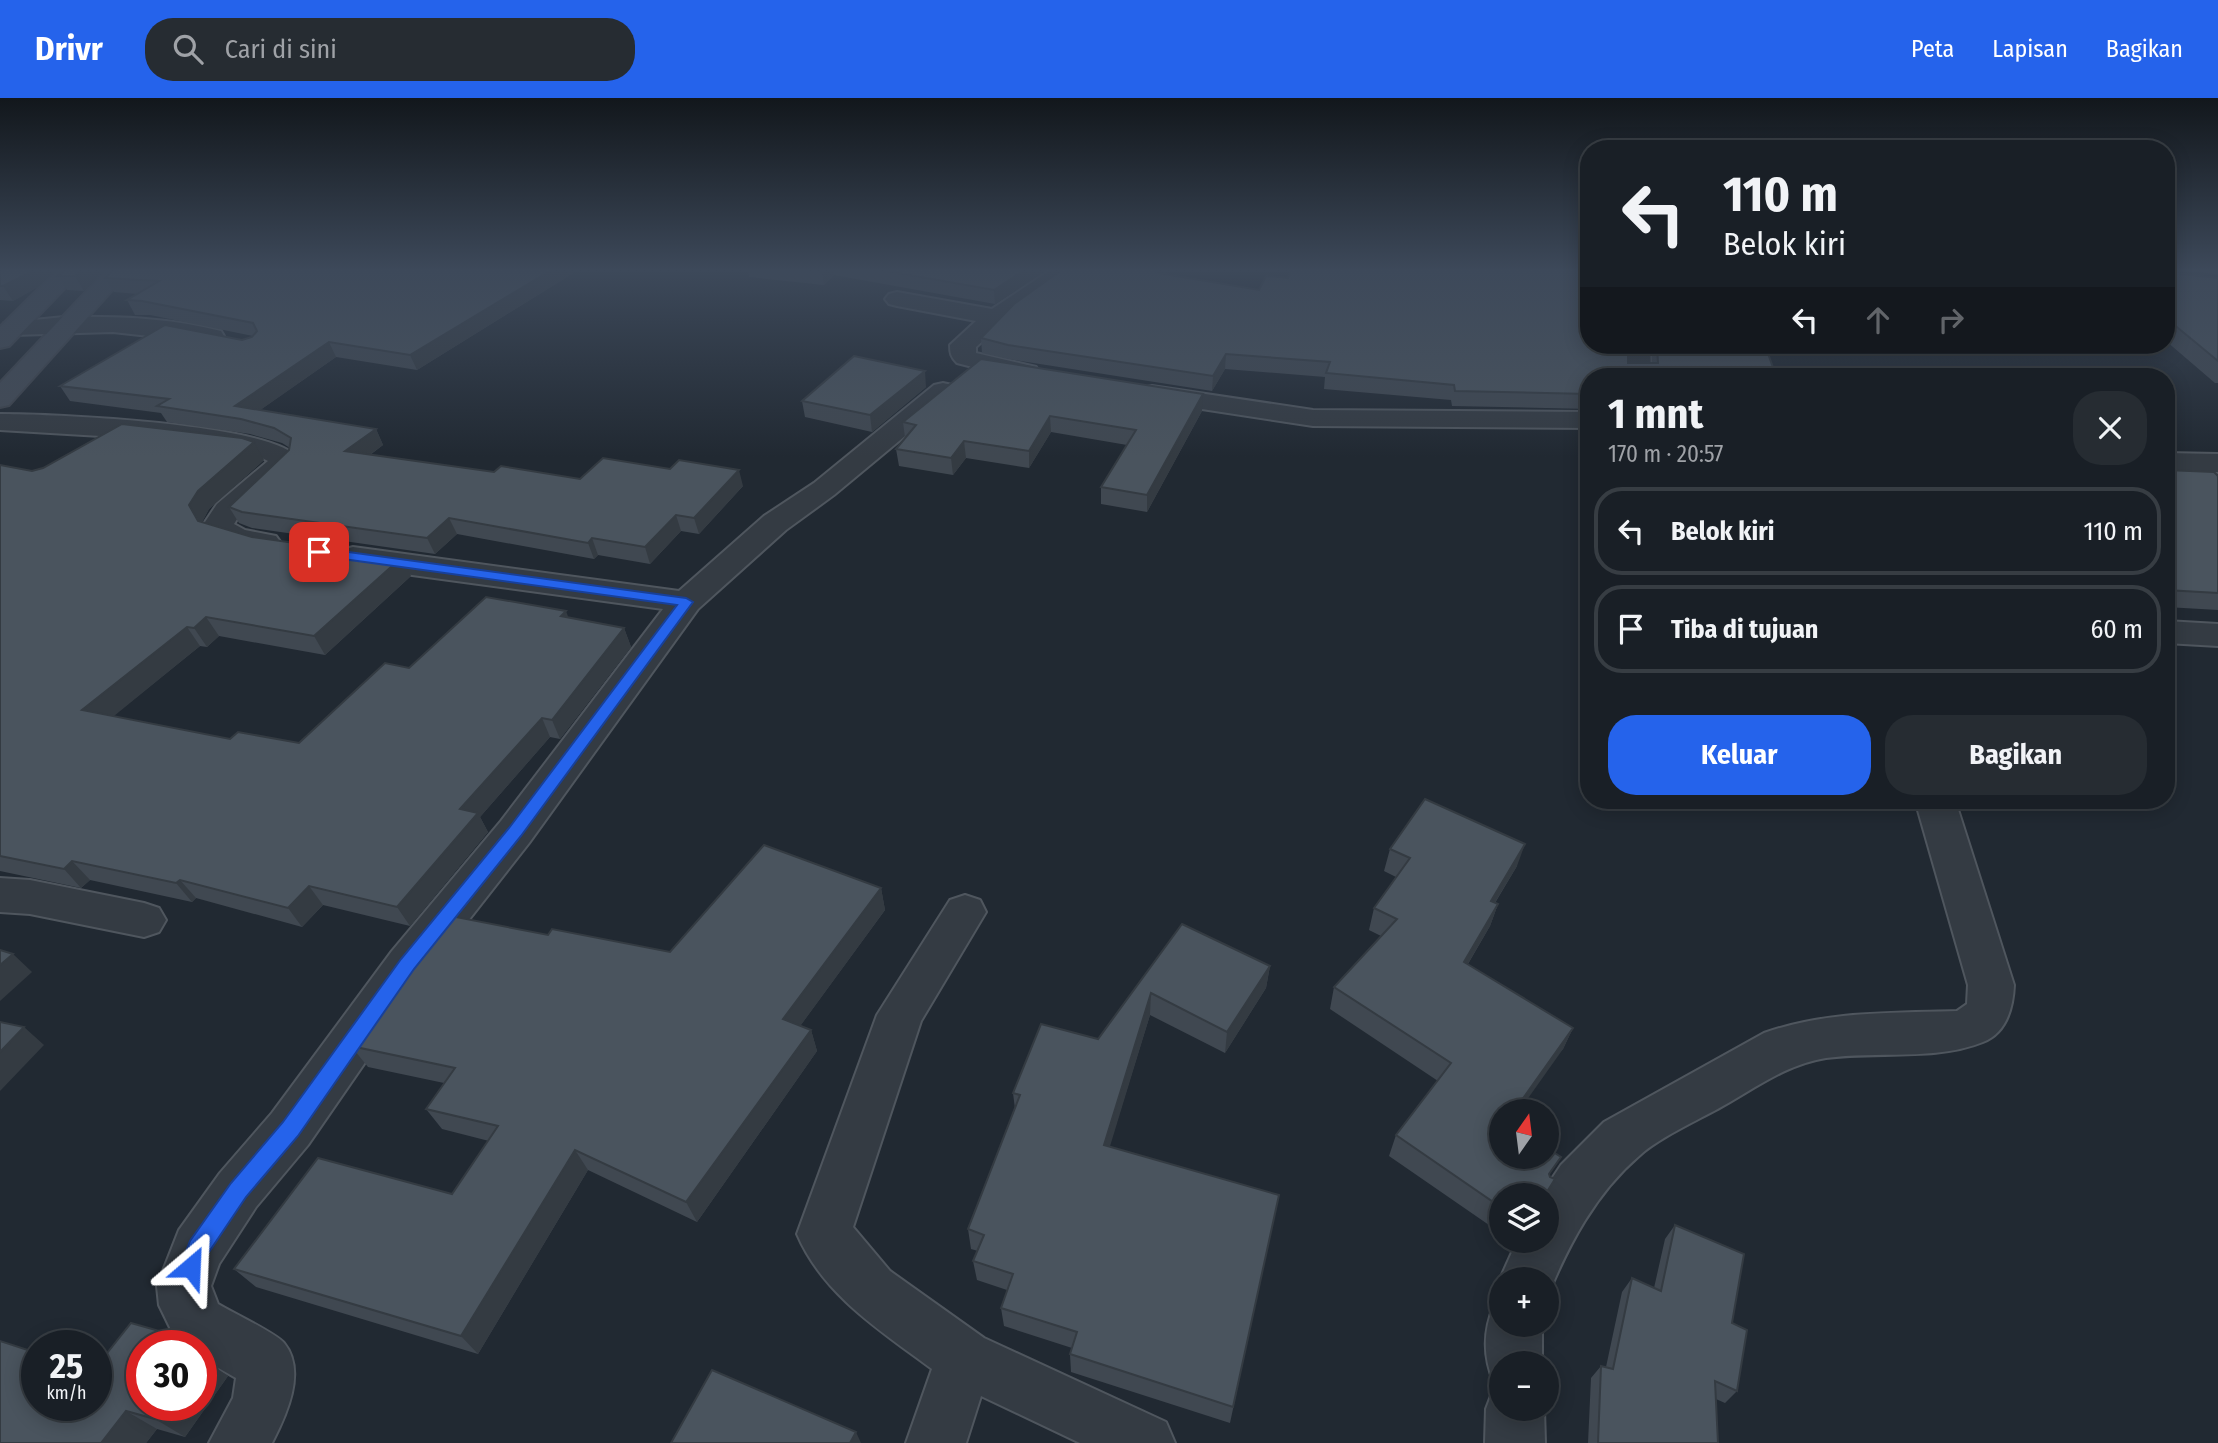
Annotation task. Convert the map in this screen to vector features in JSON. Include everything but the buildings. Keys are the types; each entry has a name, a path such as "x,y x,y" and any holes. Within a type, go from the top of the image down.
{"main road":[{"path":"0,399 61,332"}],"street":[{"path":"187,332 238,341"},
{"path":"979,332 963,345 963,355 976,363 1048,376"},
{"path":"239,1443 259,1410 266,1387 264,1363 198,1324 187,1305 184,1286 198,1249 239,1190 290,1129 408,964 515,832 686,602 775,523 824,489 976,363"},
{"path":"1127,390 1313,418 1580,420"},
{"path":"0,422 109,426 245,445 279,453 285,459 282,464 228,510 218,525 220,530 230,536 306,550 686,602"},
{"path":"2175,461 2218,463"},
{"path":"2175,633 2218,635"},
{"path":"1559,1214 1579,1182 1622,1138 1781,1048 1804,1041 1843,1036 1958,1031 1975,1026 1986,1015 1991,1000 1991,985 1939,809"},
{"path":"0,895 30,897 144,920"},
{"path":"965,912 900,1015 824,1234 871,1290 964,1358 1145,1443"},
{"path":"936,1443 964,1358"},
{"path":"1515,1421 1516,1443"}],"route":[{"path":"191,1267 198,1249 239,1190 290,1129 408,964 515,832 686,602 319,552"}]}
